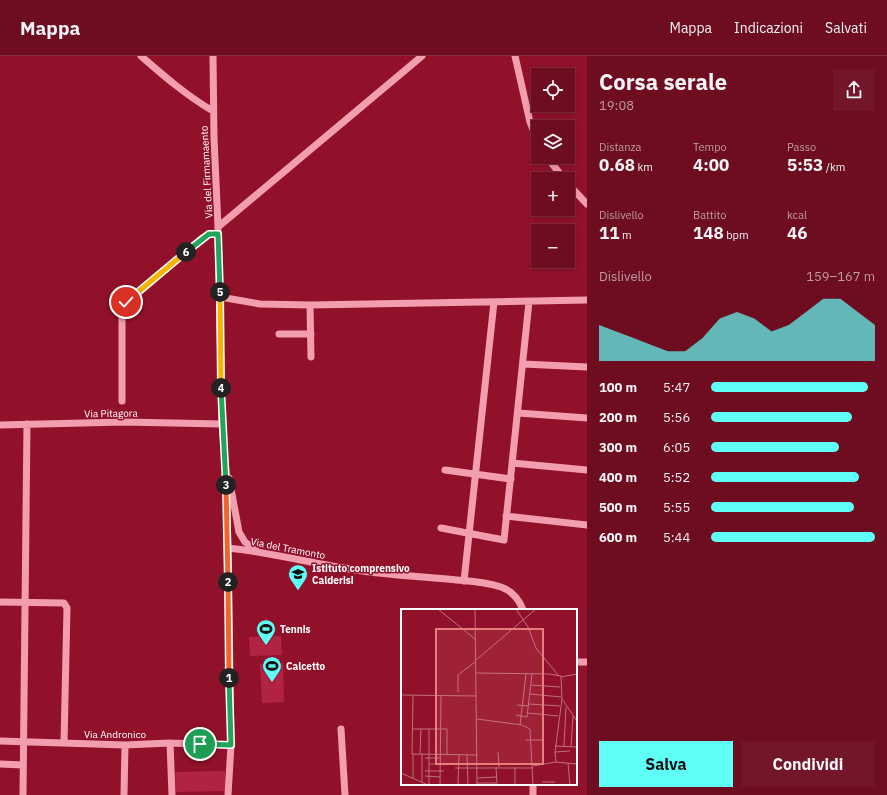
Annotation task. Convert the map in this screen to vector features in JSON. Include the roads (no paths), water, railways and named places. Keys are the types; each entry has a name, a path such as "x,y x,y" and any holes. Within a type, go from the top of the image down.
{"street":[{"path":"142,56 164,76 201,104 214,111"},
{"name":"Via del Firmamaento","path":"212,56 220,297 222,424 228,548 231,745 228,795"},
{"path":"122,401 123,306 201,239 218,230 422,56"},
{"path":"515,56 531,124"},
{"path":"552,164 559,172"},
{"path":"575,191 587,204"},
{"path":"220,297 260,304 310,305 587,300"},
{"path":"464,580 494,302"},
{"path":"441,528 504,540 529,302"},
{"path":"310,305 312,357"},
{"path":"279,334 311,334"},
{"path":"523,364 587,367"},
{"path":"518,413 587,418"},
{"name":"Via Pitagora","path":"0,425 124,422 222,424"},
{"path":"23,795 22,741 26,602 27,424"},
{"name":"Via del Firmamaento","path":"224,455 239,532 245,542 258,551"},
{"path":"512,463 587,470"},
{"path":"445,470 511,479"},
{"path":"506,516 587,525"},
{"name":"Via del Tramonto","path":"228,548 258,551 357,570 476,581 502,588 513,594 520,601 523,609"},
{"path":"0,602 64,603 68,608 64,743"},
{"path":"341,729 345,795"},
{"name":"Via Andronico","path":"0,741 125,745 170,743 231,745"},
{"path":"170,743 172,795"},
{"path":"124,795 125,745"},
{"path":"0,764 23,765"}],"place":[{"name":"Istituto comprensivo Calderisi","path":"298,591"},
{"name":"Tennis","path":"266,646"},
{"name":"Calcetto","path":"272,683"}]}
